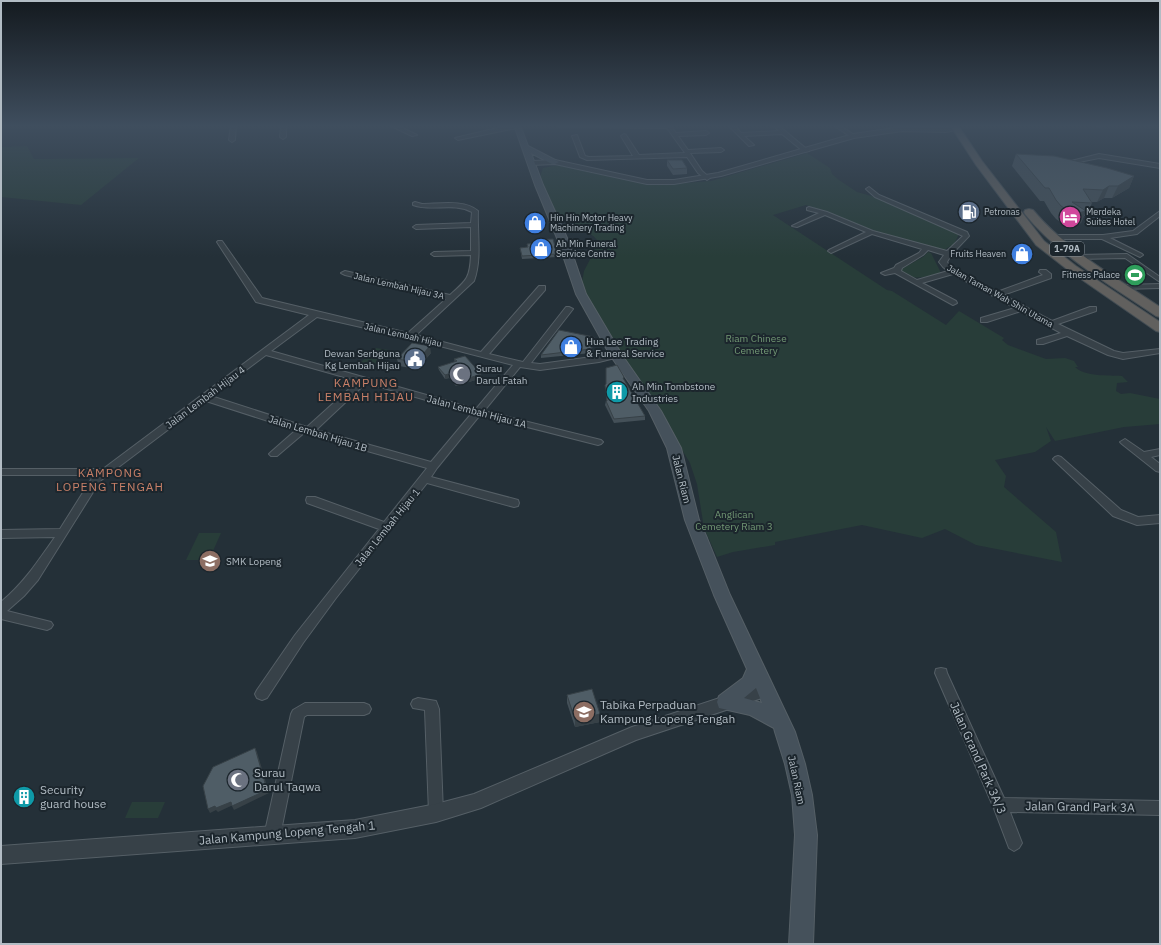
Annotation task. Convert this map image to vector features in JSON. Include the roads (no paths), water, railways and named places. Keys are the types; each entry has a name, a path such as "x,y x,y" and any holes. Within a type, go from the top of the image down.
{"highway":[{"path":"984,169 1040,243 1057,257 1160,328"},
{"name":"1-79A","path":"988,169 991,177"},
{"name":"1-79A","path":"997,169 1040,226 1052,237 1078,257 1160,313"},
{"path":"1098,286 1112,286 1112,280"},
{"path":"1117,299 1113,293 1114,291 1126,289"}],"main road":[{"name":"Jalan Riam","path":"533,169 562,238 581,294 616,355 655,411 669,437 681,474 694,526 710,568 780,722 795,764 802,795 806,835 802,943"},
{"path":"726,702 749,683 756,669"},
{"path":"726,702 754,708 780,722"}],"street":[{"path":"589,169 647,182 666,182 707,178 740,169"},
{"path":"698,169 707,178"},
{"path":"869,189 878,196 965,233 966,236 948,254"},
{"path":"410,336 472,278 474,253 474,209 465,207 421,206 415,204"},
{"name":"Jalan Taman Wah Shin Utama","path":"809,209 825,213 871,232 926,249 948,254 943,262 945,266 954,272 1068,333 1118,355 1128,356 1160,351"},
{"path":"795,226 825,213"},
{"path":"1052,237 1103,237 1135,233 1160,213"},
{"path":"416,227 474,225"},
{"path":"831,251 871,232"},
{"path":"1103,237 1140,254"},
{"name":"Jalan Lembah Hijau","path":"220,242 259,300 271,304 410,336 522,365 552,365 599,359 616,355"},
{"path":"885,273 897,270 899,267 922,254 926,249"},
{"path":"434,254 474,253"},
{"path":"1078,257 1127,256 1160,280"},
{"path":"897,270 898,272 953,303"},
{"path":"917,282 954,272"},
{"path":"997,294 1048,276 1043,272"},
{"name":"Jalan Lembah Hijau 3A","path":"345,273 452,298"},
{"path":"1126,289 1160,286"},
{"path":"484,355 542,288"},
{"path":"984,320 1022,308"},
{"name":"Jalan Lembah Hijau 1","path":"262,694 299,639 425,479 433,466 478,412 522,365 570,309"},
{"path":"1052,324 1093,309"},
{"name":"Jalan Lembah Hijau 4","path":"100,475 314,315"},
{"path":"1040,342 1068,333"},
{"name":"Jalan Lembah Hijau 1A","path":"264,352 362,381 598,442"},
{"path":"274,454 306,430 362,381"},
{"name":"Jalan Lembah Hijau 1B","path":"204,397 306,430 433,466"},
{"path":"1126,442 1160,469"},
{"path":"1143,455 1160,452"},
{"path":"1058,459 1117,513 1136,521 1160,519"},
{"path":"1,472 100,475"},
{"path":"1,609 20,593 34,577 100,475"},
{"path":"425,479 514,503"},
{"path":"311,500 386,527"},
{"path":"1,534 63,533"},
{"path":"1,614 47,624"},
{"name":"Jalan Grand Park 3A/3","path":"940,673 1000,805 1014,843"},
{"name":"Jalan Kampung Lopeng Tengah 1","path":"1,855 355,829 436,813 475,802 632,734 765,690"},
{"path":"418,704 431,705 432,709 436,813"},
{"path":"272,836 298,714 305,709 364,709"},
{"name":"Jalan Grand Park 3A","path":"1000,805 1160,808"}],"place":[{"name":"Petronas","path":"969,212"},
{"name":"Merdeka Suites Hotel","path":"1070,217"},
{"name":"Hin Hin Motor Heavy Machinery Trading","path":"535,223"},
{"name":"Ah Min Funeral Service Centre","path":"541,249"},
{"name":"Fruits Heaven","path":"1022,254"},
{"name":"Fitness Palace","path":"1135,275"},
{"name":"Hua Lee Trading & Funeral Service","path":"571,347"},
{"name":"Dewan Serbguna Kg Lembah Hijau","path":"415,359"},
{"name":"Surau Darul Fatah","path":"460,374"},
{"name":"Ah Min Tombstone Industries","path":"617,392"},
{"name":"SMK Lopeng","path":"210,561"},
{"name":"Tabika Perpaduan Kampung Lopeng Tengah","path":"584,712"},
{"name":"Surau Darul Taqwa","path":"238,780"},
{"name":"Security guard house","path":"24,797"}],"district":[{"name":"KAMPUNG LEMBAH HIJAU","path":"366,390"},
{"name":"KAMPONG LOPENG TENGAH","path":"110,480"}],"park label":[{"name":"Riam Chinese Cemetery","path":"756,344"},
{"name":"Anglican Cemetery Riam 3","path":"734,520"}]}
